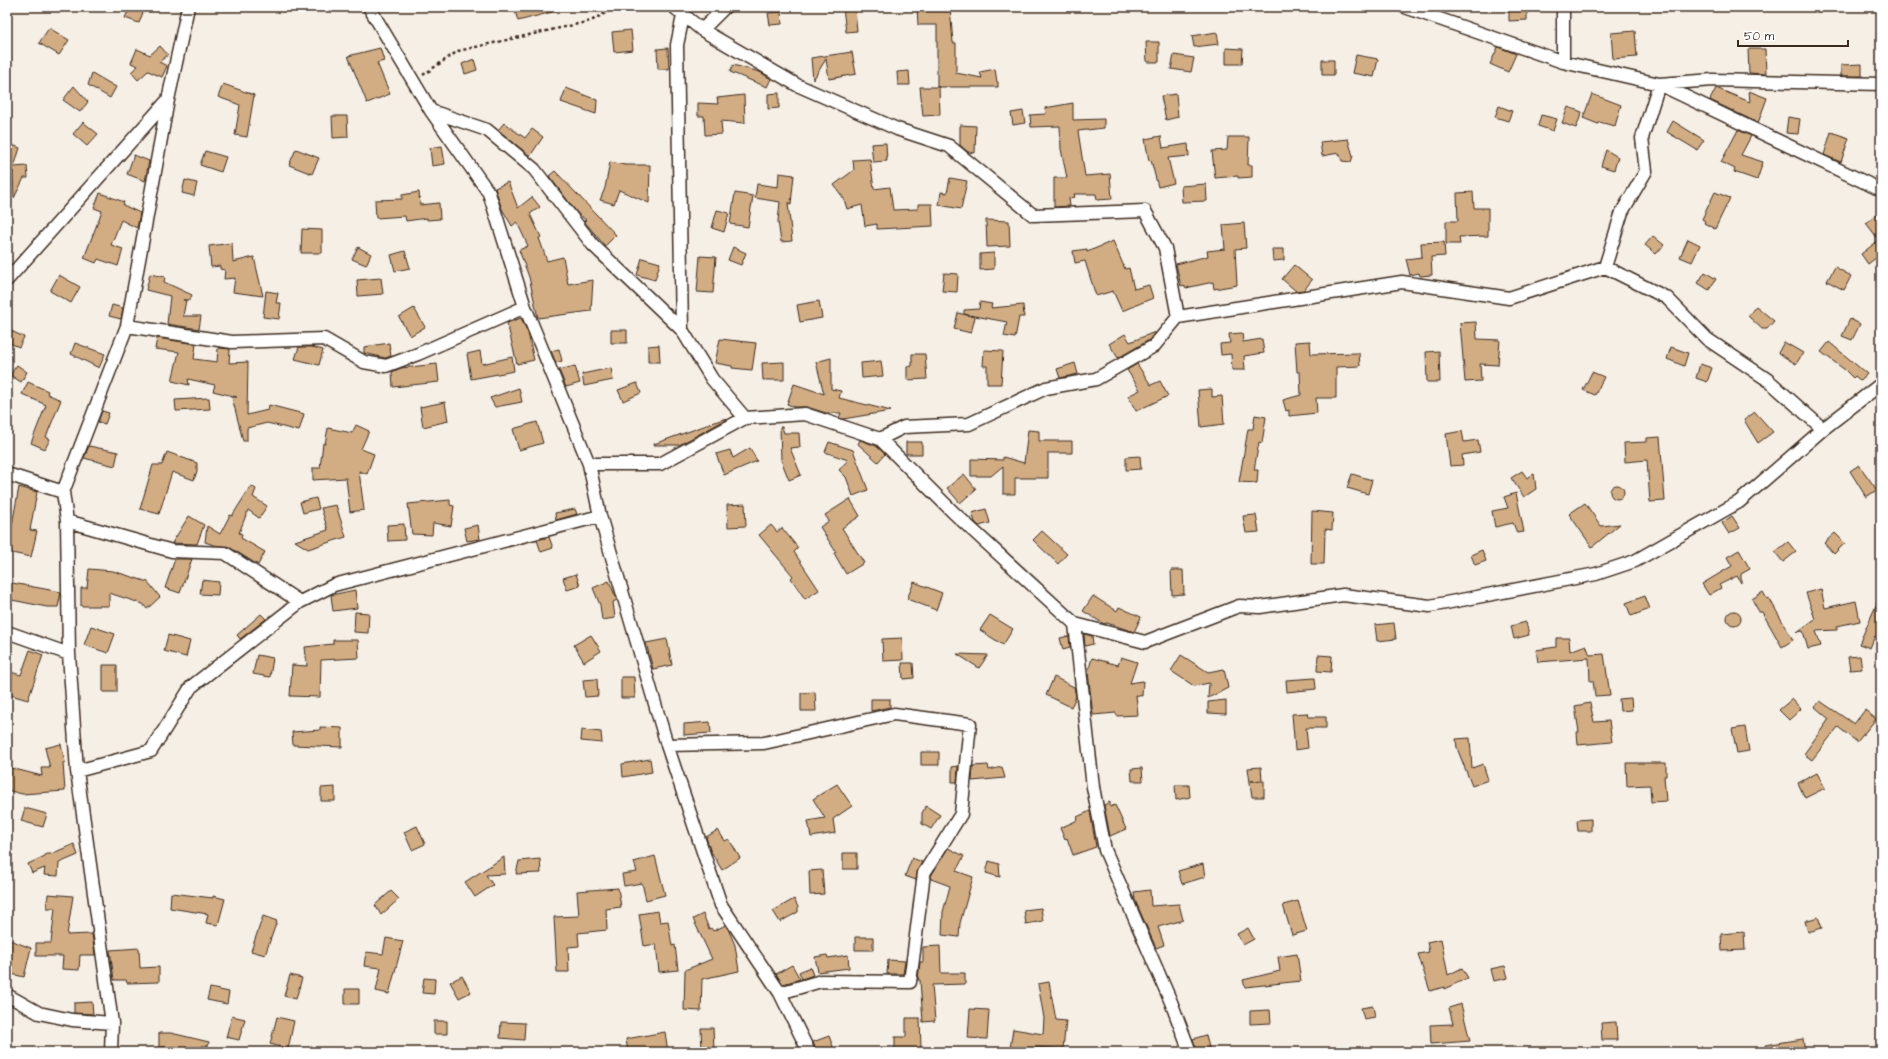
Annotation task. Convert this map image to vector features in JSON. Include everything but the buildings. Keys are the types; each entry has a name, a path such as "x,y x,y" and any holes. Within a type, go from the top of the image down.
{"street":[{"path":"111,1052 112,1023 77,772 69,654 66,521 63,492 127,326 168,100 188,7"},
{"path":"369,7 431,111 489,193 525,307 589,464 600,516 666,745 721,905 780,993 809,1052"},
{"path":"674,7 683,16 702,30 797,85 896,129 949,146 1033,215 1145,211 1164,248 1178,317"},
{"path":"702,30 725,7"},
{"path":"1405,7 1563,62 1659,84 1881,190"},
{"path":"1563,7 1563,62"},
{"path":"682,330 677,45 683,16"},
{"path":"1659,84 1713,80 1881,84"},
{"path":"1605,267 1622,212 1646,171 1642,138 1659,84"},
{"path":"7,280 168,100"},
{"path":"431,111 487,130 534,169 593,245 682,330 712,379 745,418"},
{"path":"880,439 904,427 969,424 1046,388 1096,379 1154,346 1178,317 1402,282 1509,298 1605,267 1667,298 1707,339 1768,380 1823,429"},
{"path":"127,326 232,342 324,339 364,362 386,366 418,354 525,307"},
{"path":"589,464 660,464 745,418 805,414 880,439 954,513 1076,624 1145,642 1239,606 1260,607 1343,595 1430,606 1596,574 1635,561 1739,502 1823,429 1881,384"},
{"path":"7,474 63,492"},
{"path":"77,772 151,751 191,687 300,602 334,585 600,516"},
{"path":"66,521 172,550 225,553 300,602"},
{"path":"1076,624 1093,788 1104,850 1171,1002 1190,1052"},
{"path":"7,632 69,654"},
{"path":"666,745 764,743 894,714 970,724 961,814 924,873 910,982 821,981 780,993"},
{"path":"7,995 39,1013 72,1020 112,1023"}],"path":[{"path":"414,81 458,51 591,21 616,7"}]}
